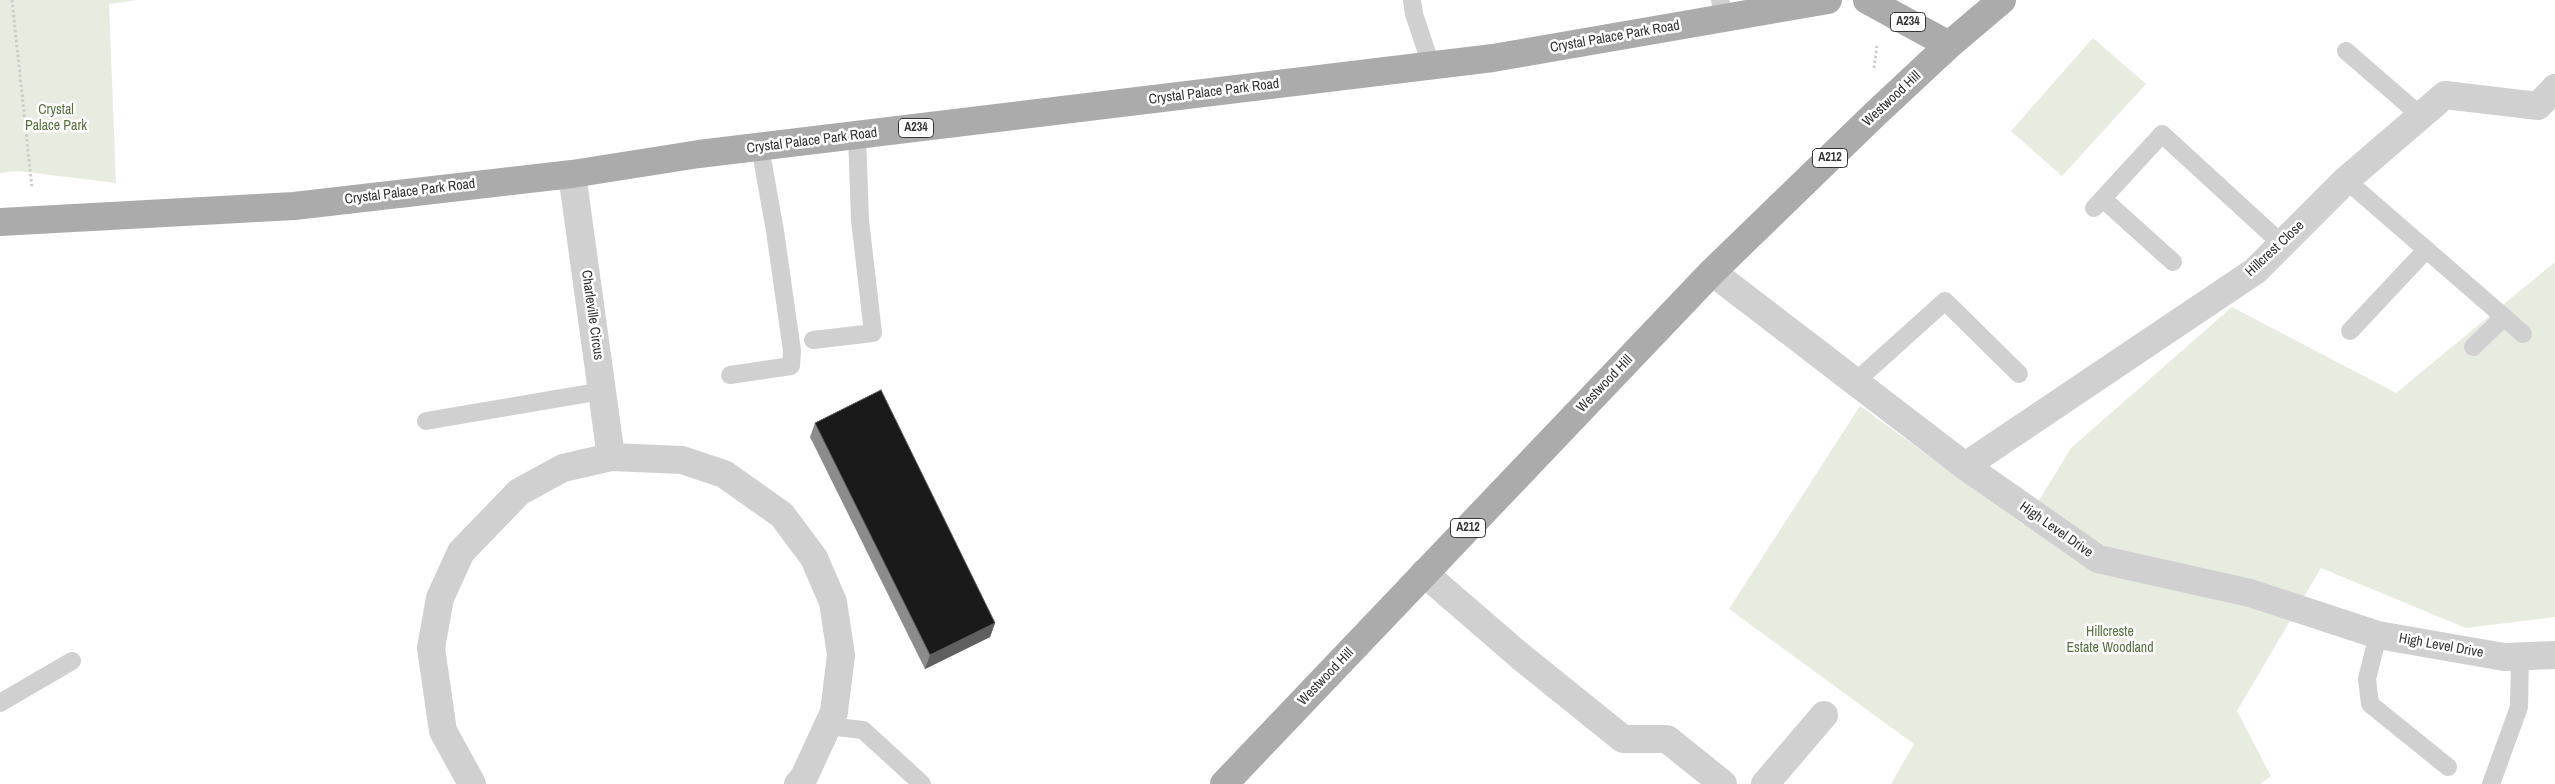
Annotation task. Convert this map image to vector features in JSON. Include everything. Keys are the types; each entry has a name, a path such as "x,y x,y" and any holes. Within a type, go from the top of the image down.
{"main road":[{"name":"Crystal Palace Park Road","path":"0,222 294,206 572,174 760,147 1493,58 1722,9 1828,0"},
{"name":"A234","path":"1867,0 1949,45"},
{"name":"Westwood Hill","path":"1224,784 1712,272 1949,45 2002,0"}],"street":[{"name":"Hillcrest Close","path":"1965,466 2255,271 2346,180 2445,95 2538,106 2555,88"},
{"name":"Charleville Circus","path":"572,174 611,457"},
{"name":"High Level Drive","path":"1712,272 1965,466 2098,559 2250,593 2378,636 2504,657 2555,655"},
{"path":"472,784 443,731 431,648 440,598 461,552 519,492 563,468 611,457 682,460 724,474 782,515 814,558 833,602 841,655 834,712 804,777 798,784"},
{"path":"1424,573 1520,656 1623,739 1667,739 1723,784"},
{"path":"1765,784 1824,715"}],"lane":[{"path":"1412,0 1414,14 1431,65"},
{"path":"2346,51 2421,116"},
{"path":"2173,262 2098,204 2162,134 2282,244"},
{"path":"813,340 873,333 860,220 857,135"},
{"path":"730,375 791,366 792,351 775,232 760,147"},
{"path":"2346,180 2523,334"},
{"path":"2350,331 2426,250"},
{"path":"1855,382 1945,301 2019,374"},
{"path":"2473,347 2504,317"},
{"path":"426,421 602,391"},
{"path":"2378,636 2367,679 2370,704 2448,767"},
{"path":"2491,784 2519,707 2520,657"},
{"path":"0,703 72,661"},
{"path":"828,726 863,730 922,784"}],"path":[{"path":"12,0 36,221"},
{"path":"1873,75 1878,40"}],"green space":[{"name":"Crystal Palace Park","path":"0,0 137,0 109,4 116,183 18,171 0,173"},
{"path":"2093,38 2146,84 2062,176 2011,131"},
{"name":"Hillcreste Estate Woodland","path":"2555,262 2555,617 2466,628 2321,568 2237,711 2271,776 2260,784 1891,784 1914,744 1729,609 1860,406 2024,525 2071,448 2232,307 2396,393"}],"building":[{"path":"881,390 995,623 930,655 815,423"}]}
